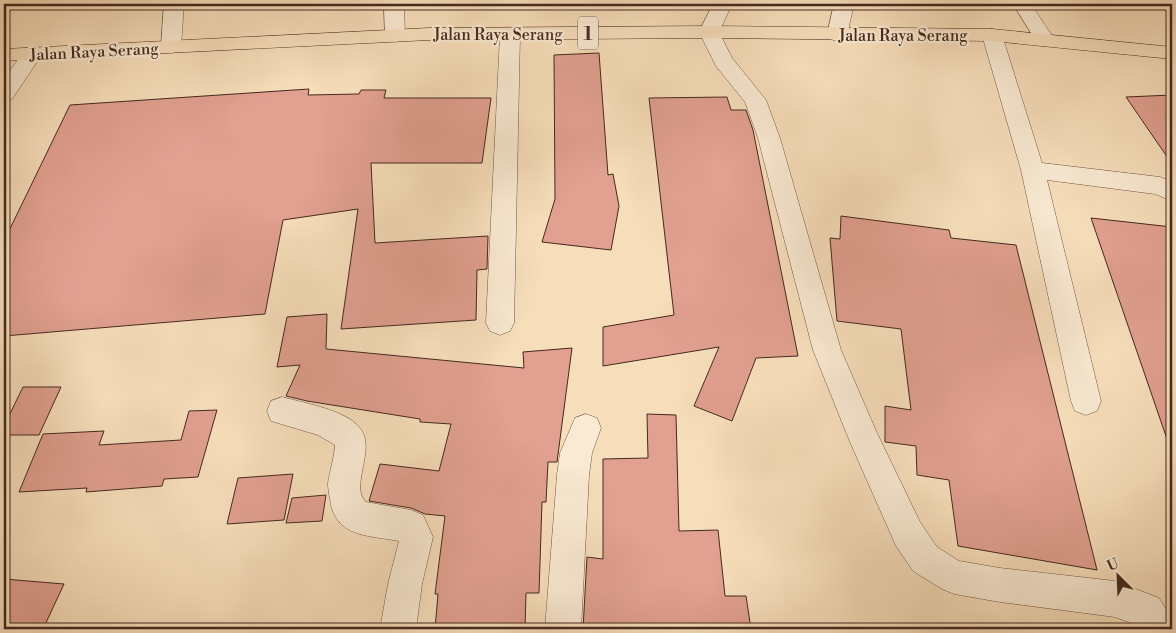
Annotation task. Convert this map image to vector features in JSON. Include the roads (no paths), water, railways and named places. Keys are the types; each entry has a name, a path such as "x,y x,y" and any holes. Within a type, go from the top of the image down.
{"highway":[{"name":"Jalan Raya Serang","path":"4,55 395,36 709,32 837,35 992,35 1172,53"}],"street":[{"path":"170,47 174,4"},
{"path":"394,4 395,36"},
{"path":"722,4 709,32 723,61 755,100 769,138 827,350 865,442 908,534 925,559 954,577 1000,585 1115,599 1146,611 1157,629"},
{"path":"837,35 844,4"},
{"path":"1022,4 1045,40"},
{"path":"500,323 510,34"},
{"path":"992,35 1033,170 1086,401"},
{"path":"4,94 33,53"},
{"path":"1033,170 1160,186 1172,192"},
{"path":"282,411 341,430 350,440 350,458 344,485 347,507 358,518 411,527 416,537 405,584 398,629"},
{"path":"563,629 572,475 576,453 586,428"}]}
